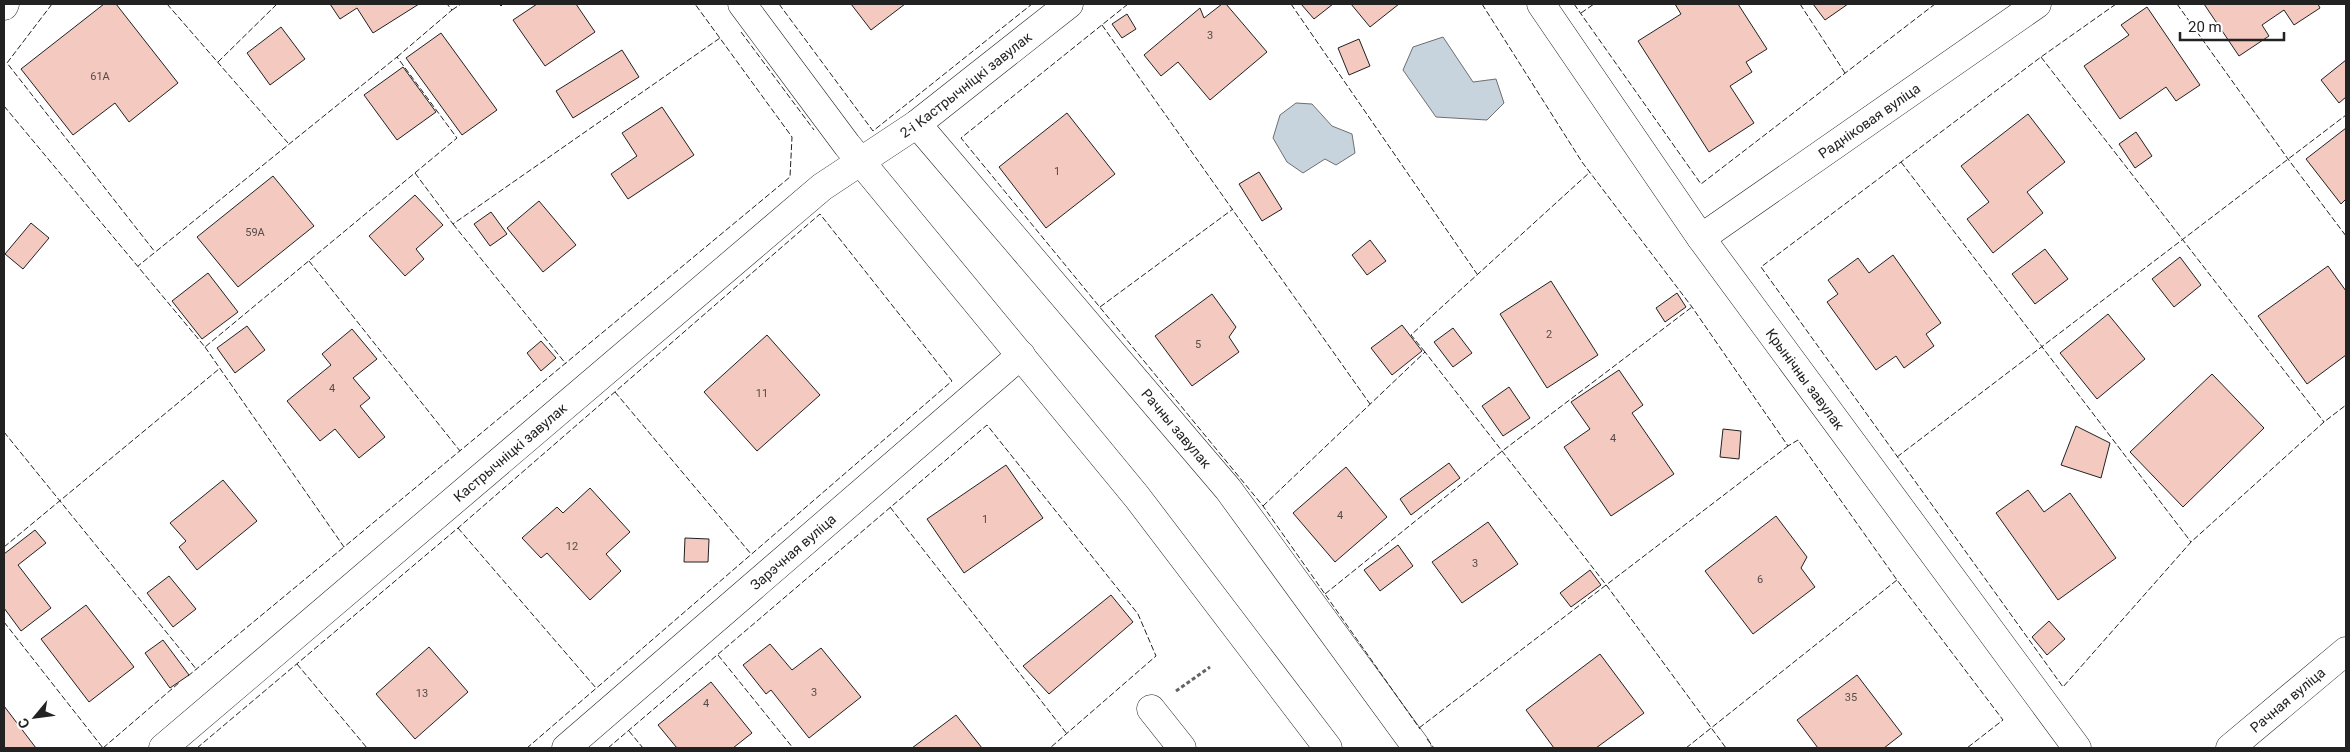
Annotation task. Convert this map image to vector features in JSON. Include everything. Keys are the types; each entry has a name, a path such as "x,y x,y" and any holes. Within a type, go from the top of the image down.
{"street":[{"path":"742,4 861,162 1137,496 1328,748"},
{"name":"2-і Кастрычніцкі завулак","path":"861,162 917,124 1069,4"},
{"name":"Крынічны завулак","path":"1542,4 1701,238 2077,748"},
{"name":"Радніковая вуліца","path":"1701,238 2037,4"},
{"name":"Рачны завулак","path":"917,124 1228,489 1417,748"},
{"name":"Кастрычніцкі завулак","path":"163,748 822,187 861,162"},
{"name":"Зарэчная вуліца","path":"566,748 1021,355"},
{"name":"Рачная вуліца","path":"2230,748 2346,651"},
{"path":"1151,709 1182,748"}],"path":[{"path":"1151,709 1210,667"}],"shaded area":[{"path":"1443,37 1473,82 1496,79 1504,103 1487,120 1436,117 1403,70 1413,47"},
{"path":"1296,103 1312,104 1332,126 1352,134 1355,153 1336,165 1325,159 1303,173 1287,162 1273,138 1280,115"}],"building":[{"path":"104,4 116,4 178,83 129,122 115,103 73,135 21,69"},
{"path":"330,4 419,4 373,33 357,8 340,19"},
{"path":"537,4 576,4 595,32 545,66 513,20"},
{"path":"851,4 905,4 871,30"},
{"path":"1222,4 1226,4 1267,52 1210,100 1178,62 1161,76 1144,55 1200,8 1204,18"},
{"path":"1301,4 1333,4 1314,19"},
{"path":"1351,4 1399,4 1370,27"},
{"path":"1675,4 1738,4 1767,49 1746,62 1752,72 1730,86 1754,123 1709,152 1638,41 1681,14"},
{"path":"1813,4 1848,4 1825,20"},
{"path":"2204,4 2318,4 2320,8 2294,25 2284,10 2262,25 2269,36 2239,56"},
{"path":"2147,7 2200,85 2176,101 2166,87 2120,119 2084,66 2129,35 2121,25"},
{"path":"1127,14 1136,29 1122,38 1112,24"},
{"path":"281,27 305,59 270,85 247,53"},
{"path":"441,33 497,110 462,135 406,58"},
{"path":"1359,39 1370,66 1349,75 1338,48"},
{"path":"622,50 639,77 573,118 556,91"},
{"path":"2346,60 2346,97 2339,103 2321,80"},
{"path":"403,67 436,112 397,140 364,95"},
{"path":"662,107 694,155 628,199 611,174 637,156 622,133"},
{"path":"1067,113 1115,174 1046,228 999,167"},
{"path":"2028,114 2065,162 2027,192 2043,213 1993,253 1967,219 1989,202 1961,166"},
{"path":"2346,128 2346,199 2341,204 2306,159"},
{"path":"2136,132 2152,156 2135,168 2119,144"},
{"path":"1259,172 1282,209 1262,221 1239,184"},
{"path":"273,176 314,226 238,287 197,237"},
{"path":"415,195 443,225 416,249 424,259 405,276 369,236"},
{"path":"539,201 576,245 543,272 507,228"},
{"path":"491,212 507,234 490,246 474,224"},
{"path":"31,223 49,238 23,269 5,254"},
{"path":"1370,240 1386,261 1367,275 1352,255"},
{"path":"2045,249 2068,279 2035,304 2012,274"},
{"path":"1893,255 1941,323 1926,334 1934,346 1904,368 1896,356 1876,370 1827,302 1838,294 1828,280 1858,258 1869,273"},
{"path":"2180,257 2201,285 2174,307 2152,279"},
{"path":"2328,266 2346,291 2346,355 2307,384 2258,316"},
{"path":"208,273 238,312 202,339 172,301"},
{"path":"1551,281 1598,355 1547,388 1500,314"},
{"path":"1677,293 1686,307 1665,322 1656,308"},
{"path":"1212,294 1236,327 1229,337 1239,352 1192,386 1155,336"},
{"path":"2108,314 2145,359 2097,399 2060,353"},
{"path":"1402,325 1422,351 1392,375 1371,348"},
{"path":"247,326 265,350 235,373 217,348"},
{"path":"1453,328 1472,353 1453,367 1434,342"},
{"path":"352,329 377,359 353,378 370,398 360,406 385,437 359,458 335,429 320,441 287,401 331,365 322,354"},
{"path":"767,335 820,395 757,451 704,392"},
{"path":"541,341 556,358 541,371 527,353"},
{"path":"1619,370 1643,405 1632,413 1674,474 1611,516 1564,447 1590,429 1571,402"},
{"path":"2212,374 2264,428 2183,507 2130,452"},
{"path":"1509,387 1530,418 1503,436 1482,406"},
{"path":"2076,426 2110,443 2101,478 2061,465"},
{"path":"1723,429 1741,431 1739,459 1720,457"},
{"path":"1449,463 1460,478 1411,515 1400,499"},
{"path":"1006,465 1043,518 964,573 927,519"},
{"path":"1346,467 1387,517 1335,562 1293,513"},
{"path":"223,480 257,521 197,570 179,547 186,541 170,523"},
{"path":"590,488 630,532 606,554 621,571 590,600 547,553 541,558 522,538 557,507 563,513"},
{"path":"2028,490 2044,512 2070,493 2116,558 2058,600 1996,513"},
{"path":"1776,516 1807,557 1801,568 1815,587 1753,634 1705,571"},
{"path":"1488,522 1518,564 1462,603 1432,562"},
{"path":"35,530 46,543 18,565 51,608 21,631 4,608 4,554"},
{"path":"685,538 709,539 708,562 684,562"},
{"path":"1398,545 1413,566 1380,591 1364,570"},
{"path":"1590,570 1601,585 1571,607 1560,593"},
{"path":"169,576 196,609 173,627 147,593"},
{"path":"1111,595 1133,622 1049,694 1023,666"},
{"path":"86,605 134,667 89,702 41,639"},
{"path":"2049,621 2065,639 2047,655 2032,637"},
{"path":"163,640 189,675 170,688 145,653"},
{"path":"770,644 792,670 821,648 861,697 809,738 771,690 766,694 743,665"},
{"path":"429,647 468,692 415,739 376,694"},
{"path":"1600,654 1644,713 1596,748 1554,748 1526,710"},
{"path":"1857,675 1902,734 1884,748 1818,748 1797,720"},
{"path":"711,682 752,733 733,748 677,748 658,725"},
{"path":"4,706 36,748 4,748"},
{"path":"956,715 982,748 912,748"}],"fence":[{"path":"52,4 7,63 155,252"},
{"path":"167,4 288,143"},
{"path":"218,62 277,4"},
{"path":"397,57 452,10 447,4"},
{"path":"452,10 461,4"},
{"path":"499,4 501,6 503,4"},
{"path":"205,347 344,547 790,177 792,137 695,4"},
{"path":"779,4 873,131 1032,4"},
{"path":"1128,4 961,138 1263,506 1420,729"},
{"path":"1291,4 1477,274"},
{"path":"1482,4 1582,162 1692,307 1788,446 1798,440 1897,580 2003,720 1967,748"},
{"path":"1574,4 1701,184 1935,4"},
{"path":"1581,13 1594,4"},
{"path":"1800,4 1845,73"},
{"path":"2116,4 2041,57 1761,267 2063,687 2191,542 2324,422 2346,405"},
{"path":"2177,4 2288,159 2346,236"},
{"path":"1102,25 1370,404"},
{"path":"741,32 814,130"},
{"path":"415,173 453,224 720,38"},
{"path":"4,106 205,347 457,138 397,57 138,266"},
{"path":"2041,57 2324,422"},
{"path":"1897,457 2346,115"},
{"path":"1901,162 2191,542"},
{"path":"1425,352 1411,335 1590,172"},
{"path":"1100,307 1233,209"},
{"path":"197,748 458,528 820,214 952,381 527,748"},
{"path":"453,224 566,364"},
{"path":"309,261 460,451"},
{"path":"1325,594 1501,452 1692,307"},
{"path":"1263,506 1425,352 1607,586 1726,748"},
{"path":"4,547 219,369"},
{"path":"615,392 751,554"},
{"path":"608,748 987,425 1138,614 1156,656 1050,748"},
{"path":"4,432 197,670"},
{"path":"1419,728 1788,446"},
{"path":"890,507 1067,734"},
{"path":"458,528 596,688"},
{"path":"188,676 344,547"},
{"path":"1686,748 1897,580"},
{"path":"4,622 103,748"},
{"path":"718,655 793,748"},
{"path":"297,664 367,748"},
{"path":"103,748 180,682"},
{"path":"629,731 643,748"},
{"path":"1427,739 1434,748"}]}
